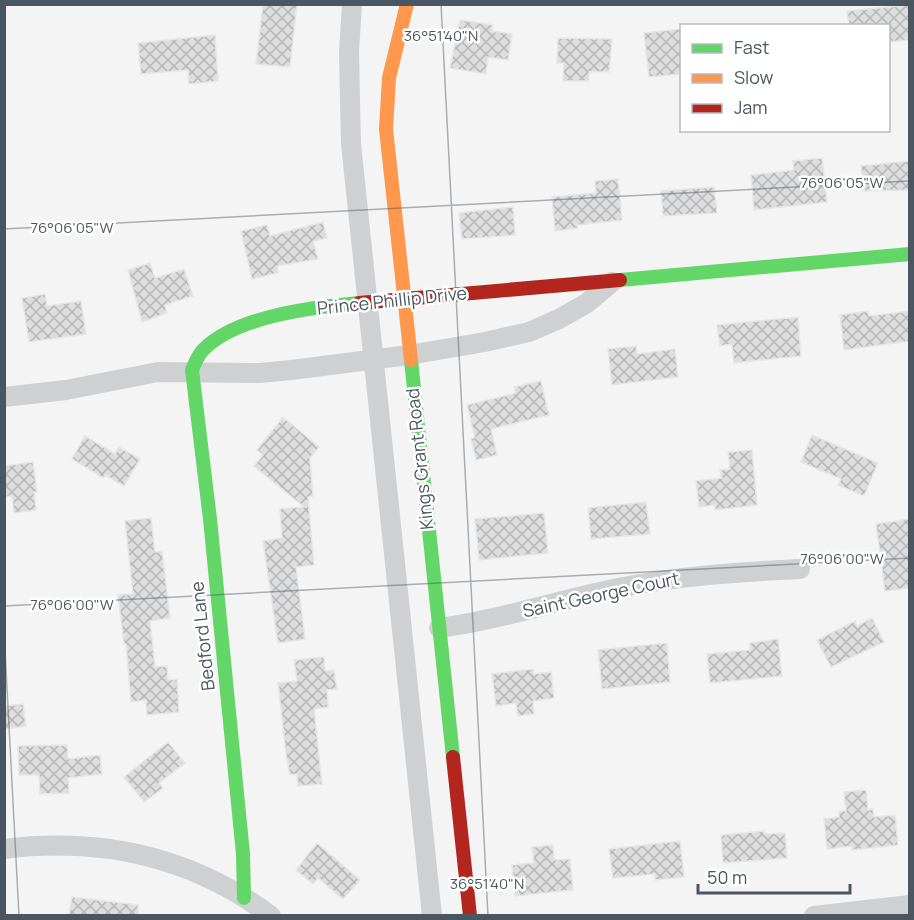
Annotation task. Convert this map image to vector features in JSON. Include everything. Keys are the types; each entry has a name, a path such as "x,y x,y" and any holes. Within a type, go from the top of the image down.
{"street":[{"name":"Kings Grant Road","path":"352,4 349,118 432,915"},
{"name":"Kings Grant Road","path":"407,4 389,78 386,129 402,299 470,915"},
{"name":"Prince Phillip Drive","path":"192,370 202,351 214,341 232,332 286,314 324,306 368,300 612,282 909,254"},
{"path":"4,398 66,390 158,372 192,370 260,373 409,355 485,342 529,332 569,314 612,282"},
{"name":"Bedford Lane","path":"192,370 210,519 242,842 244,898"},
{"name":"Saint George Court","path":"440,628 476,624 617,588 662,580 729,572 800,569"},
{"path":"4,849 85,845 127,850 204,877 271,915"},
{"path":"814,915 909,905"}],"building":[{"path":"263,4 297,4 290,67 256,64"},
{"path":"909,5 909,40 890,42 890,24 849,24 847,11"},
{"path":"460,20 493,25 492,31 512,34 508,60 488,57 486,74 450,68"},
{"path":"680,29 680,74 649,77 644,33"},
{"path":"215,35 218,81 189,84 188,70 141,74 138,43"},
{"path":"558,38 612,39 609,72 589,72 589,81 563,81 564,63 557,63"},
{"path":"822,158 827,202 754,210 751,175 794,170 793,161"},
{"path":"909,161 909,190 864,191 861,166"},
{"path":"618,179 622,220 577,225 578,228 555,231 552,197 596,193 595,181"},
{"path":"714,187 717,213 663,216 661,191"},
{"path":"513,207 515,235 462,239 459,213"},
{"path":"323,222 327,238 313,241 318,259 277,266 278,273 252,279 241,231 267,225 270,236"},
{"path":"150,263 155,278 184,269 193,296 165,305 167,313 142,322 128,270"},
{"path":"45,294 47,306 81,301 86,334 29,342 22,298"},
{"path":"868,311 869,316 909,311 909,341 844,350 840,315"},
{"path":"798,317 801,356 734,363 732,344 720,346 717,325"},
{"path":"636,346 637,354 675,349 678,377 612,385 608,349"},
{"path":"541,381 549,415 491,429 497,455 476,460 471,439 475,437 467,405 516,393 514,387"},
{"path":"283,417 319,447 310,458 313,496 308,497 314,565 296,567 305,639 278,643 263,541 282,538 280,509 304,507 254,466 263,455 257,450"},
{"path":"812,435 878,463 864,496 838,485 841,479 801,462"},
{"path":"85,436 115,454 119,447 140,459 124,486 105,475 103,478 72,459"},
{"path":"752,450 757,505 715,510 715,505 699,507 696,481 722,478 720,470 730,469 728,452"},
{"path":"33,462 37,492 34,492 36,510 14,513 12,496 4,497 4,466"},
{"path":"646,502 650,534 591,539 588,508"},
{"path":"544,513 548,553 479,560 475,519"},
{"path":"151,518 155,552 162,551 170,618 150,621 155,667 167,666 168,680 177,679 179,712 147,715 146,700 131,702 126,644 124,644 118,595 133,594 125,521"},
{"path":"909,519 909,588 885,591 876,524"},
{"path":"872,618 884,642 831,667 817,640 855,621 857,626"},
{"path":"778,639 782,676 710,683 707,654 750,650 750,643"},
{"path":"667,643 670,682 602,689 598,650"},
{"path":"324,657 325,671 334,670 337,689 327,690 328,707 314,709 322,784 298,786 297,774 290,775 278,683 297,681 294,660"},
{"path":"533,669 534,674 551,672 554,698 533,701 534,714 518,716 516,703 496,706 492,674"},
{"path":"23,704 26,726 4,729 4,706"},
{"path":"168,742 185,763 159,783 163,788 144,802 124,777"},
{"path":"67,745 68,759 100,755 102,774 68,778 69,793 40,794 39,775 19,775 18,746"},
{"path":"866,790 868,810 873,809 874,817 895,815 898,845 852,850 852,846 827,849 824,819 839,817 839,811 846,811 844,792"},
{"path":"764,831 764,834 785,833 787,858 723,863 721,835"},
{"path":"680,841 684,877 655,880 655,874 613,878 609,849"},
{"path":"317,843 360,880 343,899 318,878 313,884 296,870"},
{"path":"553,845 554,860 570,859 573,890 515,896 512,865 534,863 532,847"},
{"path":"72,897 138,905 138,915 69,915"}],"traffic: fast":[{"path":"620,280 910,254"},
{"path":"244,898 243,854 210,519 192,370 203,350 217,338 235,329 276,315 359,303"},
{"path":"411,360 453,757"}],"traffic: slow":[{"path":"407,4 389,78 386,129 411,360"}],"traffic: jam":[{"path":"359,303 620,280"},
{"path":"453,757 470,916"}]}
